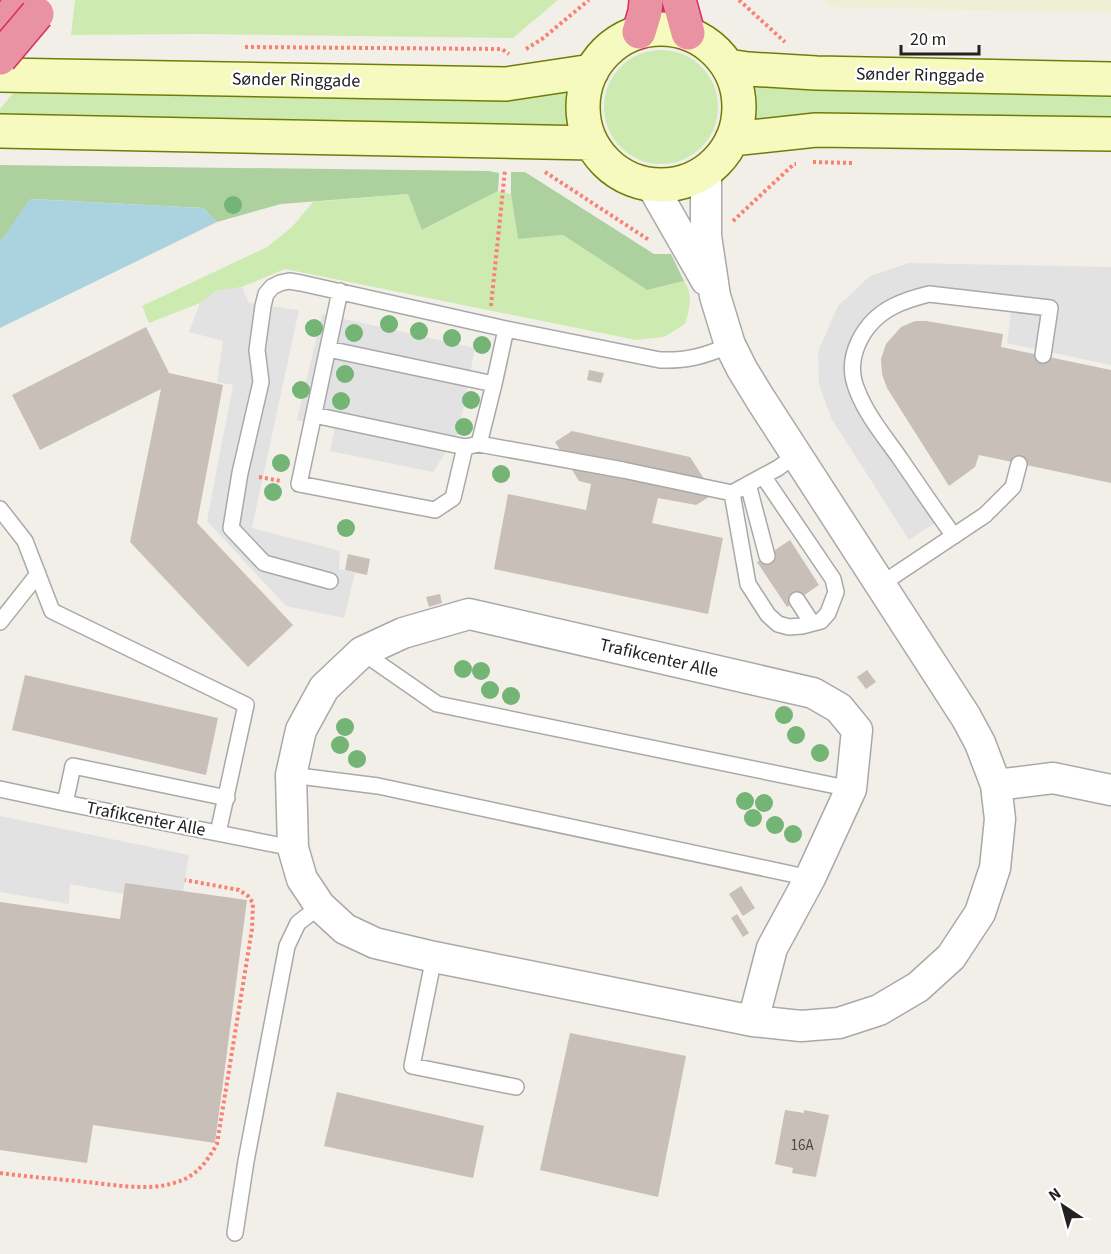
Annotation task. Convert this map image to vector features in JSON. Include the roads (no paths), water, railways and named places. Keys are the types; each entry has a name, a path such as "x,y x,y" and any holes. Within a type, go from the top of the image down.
{"highway":[{"path":"639,32 646,0"},
{"path":"679,0 688,33"},
{"path":"0,58 24,12"}],"street":[{"path":"656,29 672,29 688,33 704,41 717,52 728,66 736,84 739,102 738,121 732,139 721,157 706,171 689,180 670,185 633,180 616,171 591,143 585,125 583,107 585,88 592,71 604,53 620,40 639,32 656,29"},
{"name":"Sønder Ringgade","path":"728,66 816,73 1111,79"},
{"name":"Sønder Ringgade","path":"0,75 506,84 592,71"},
{"path":"732,139 816,130 1111,134"},
{"path":"0,131 591,143"},
{"name":"Trafikcenter Alle","path":"706,171 706,236 715,296 730,345 742,369 796,455 966,717 980,743 996,785 1000,819 995,868 980,913 951,957 918,987 879,1010 839,1023 801,1026 753,1021 375,943 345,929 320,906 302,879 293,848 291,776 301,730 324,688 362,652 403,633 470,614 813,693 838,708 857,730 851,789 810,878 772,948 753,1021"},
{"name":"Trafikcenter Alle","path":"651,184 715,296"},
{"path":"996,785 1053,778 1111,790"}],"lane":[{"path":"330,581 264,563 231,528 240,473 261,382 257,350 266,294 280,282 289,281 340,291 660,360 694,358 730,345"},
{"path":"340,291 299,484 435,510 453,498 494,384 506,328"},
{"path":"954,536 873,419 856,389 853,361 856,347 864,332 876,318 893,306 929,294 1050,308 1043,355"},
{"path":"328,349 494,384"},
{"path":"314,415 472,445 613,468 732,493 778,468 796,455"},
{"path":"880,585 985,515 1013,487 1019,464"},
{"path":"732,493 748,584 768,615 778,624 789,627 821,621 828,614 836,592 833,579 763,476"},
{"path":"748,484 767,555"},
{"path":"0,509 25,541 52,611 246,705 218,833"},
{"path":"0,622 38,574"},
{"path":"797,600 812,623"},
{"path":"362,652 437,704 851,789"},
{"path":"65,803 73,766 226,798"},
{"path":"291,776 378,786 810,878"},
{"name":"Trafikcenter Alle","path":"0,789 293,848"},
{"path":"235,1233 246,1161 287,945 298,923 320,906"},
{"path":"434,957 412,1066 516,1088"}],"water":[{"path":"30,199 203,208 217,222 0,328 0,242"}]}
